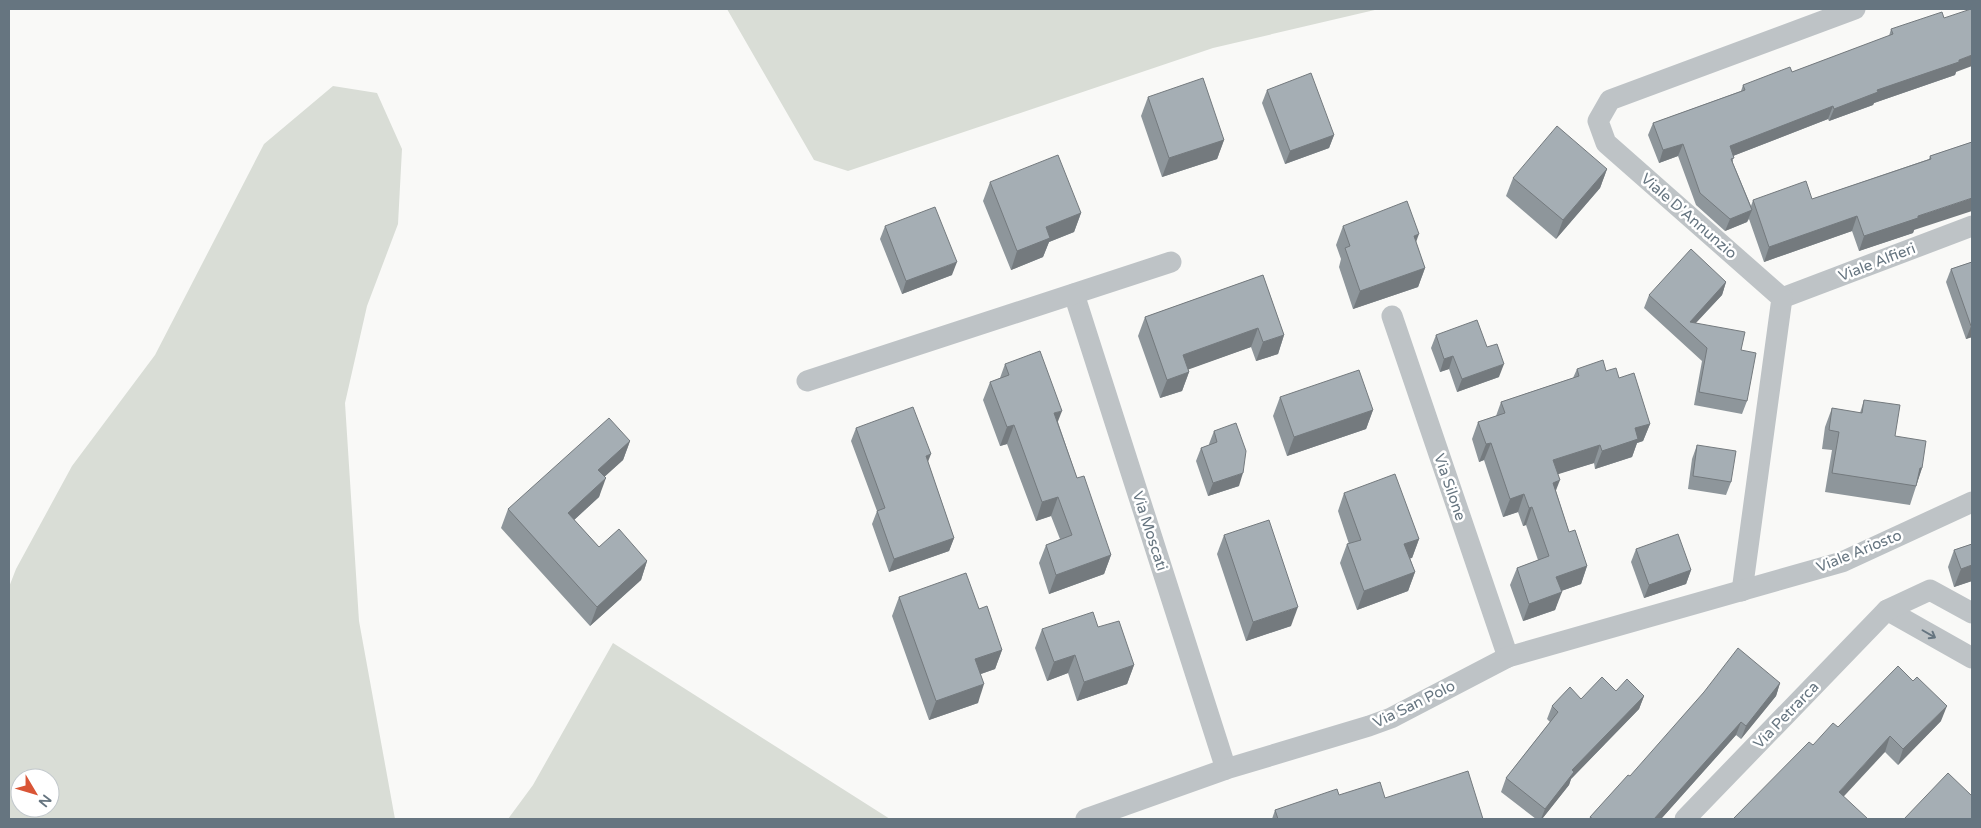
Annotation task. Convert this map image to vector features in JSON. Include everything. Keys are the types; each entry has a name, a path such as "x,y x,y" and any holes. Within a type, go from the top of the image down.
{"street":[{"name":"Viale D'Annunzio","path":"1782,298 1606,143 1598,121 1610,100 1855,9"},
{"name":"Viale Alfieri","path":"1782,298 1972,226"},
{"path":"807,381 1171,262"},
{"name":"Via Moscati","path":"1074,294 1226,768"},
{"path":"1742,591 1782,298"},
{"name":"Via Silone","path":"1392,316 1508,657"},
{"name":"Viale Ariosto","path":"1742,591 1842,562 1972,502"},
{"path":"1887,610 1930,590 1972,613"},
{"name":"Via San Polo","path":"1086,819 1226,768 1352,732 1391,718 1508,657 1742,591"},
{"path":"1887,610 1972,658"},
{"name":"Via Petrarca","path":"1684,819 1887,610"}],"shaded area":[{"path":"727,9 1379,9 1213,48 848,171 814,160"},
{"path":"333,86 377,93 402,149 398,224 367,306 345,403 359,621 395,819 9,819 9,587 16,569 72,466 155,355 264,144"},
{"path":"613,643 890,819 508,819 533,785"}],"building":[{"path":"1972,9 1972,55 1959,60 1959,62 1877,90 1878,92 1834,109 1833,106 1730,146 1734,158 1731,159 1752,210 1730,219 1700,193 1683,144 1663,150 1653,123 1745,90 1743,85 1790,67 1792,72 1893,34 1891,29 1942,12 1944,18"},
{"path":"1311,73 1334,135 1290,151 1267,90"},
{"path":"1203,78 1224,140 1169,158 1148,97"},
{"path":"1557,126 1607,169 1563,220 1513,178"},
{"path":"1972,142 1972,198 1864,236 1857,216 1769,247 1753,200 1806,181 1812,199 1931,159 1930,156"},
{"path":"1058,155 1081,213 1046,227 1050,238 1017,251 990,182"},
{"path":"1407,201 1419,234 1414,236 1425,268 1360,291 1345,248 1350,246 1343,226"},
{"path":"935,207 957,262 906,281 885,226"},
{"path":"1691,249 1726,282 1690,322 1745,332 1741,350 1756,353 1747,401 1699,392 1707,348 1649,295"},
{"path":"1972,262 1972,326 1971,326 1951,269"},
{"path":"1263,275 1284,335 1263,342 1258,328 1183,355 1189,372 1167,380 1145,317"},
{"path":"1477,320 1487,347 1497,344 1504,364 1462,379 1453,356 1444,359 1436,335"},
{"path":"1040,351 1062,411 1054,413 1077,478 1084,476 1111,555 1056,575 1046,545 1072,535 1058,497 1042,502 1014,425 1007,427 990,382 1009,375 1005,364"},
{"path":"1603,360 1606,371 1616,368 1619,378 1634,373 1650,424 1635,428 1638,439 1602,451 1600,445 1553,460 1560,480 1553,483 1569,532 1575,530 1587,566 1556,577 1562,592 1529,604 1517,568 1549,556 1532,507 1529,508 1524,494 1510,499 1491,443 1486,444 1478,422 1505,413 1501,402 1579,376 1577,369"},
{"path":"1359,370 1373,410 1294,437 1280,397"},
{"path":"1864,400 1900,405 1895,436 1926,441 1922,468 1920,468 1916,486 1832,473 1839,432 1829,430 1832,408 1862,413"},
{"path":"913,407 931,454 926,456 954,538 894,559 877,511 885,508 856,428"},
{"path":"609,418 630,441 598,470 606,478 568,513 599,547 619,529 647,561 597,607 508,509"},
{"path":"1236,423 1246,451 1243,473 1213,483 1201,448 1217,442 1214,431"},
{"path":"1697,445 1736,451 1731,482 1693,476"},
{"path":"1395,474 1419,539 1404,544 1415,572 1364,591 1347,544 1361,540 1344,493"},
{"path":"1269,520 1298,607 1253,622 1224,535"},
{"path":"1678,534 1691,570 1649,585 1636,549"},
{"path":"1972,544 1972,565 1961,569 1954,550"},
{"path":"966,573 979,609 987,606 1002,650 975,659 984,684 936,701 899,597"},
{"path":"1093,612 1098,627 1119,621 1134,665 1084,682 1075,655 1054,662 1042,629"},
{"path":"1738,648 1780,683 1746,726 1741,722 1654,819 1593,819 1590,817 1628,775 1630,776 1704,692"},
{"path":"1898,666 1913,681 1917,677 1947,706 1903,749 1890,736 1839,792 1868,819 1733,819 1809,742 1813,745 1833,723 1838,727"},
{"path":"1602,677 1616,691 1627,679 1644,696 1572,770 1574,772 1545,809 1506,778 1558,712 1552,706 1570,687 1581,699"},
{"path":"1468,771 1483,819 1278,819 1275,810 1337,789 1339,795 1380,782 1385,798"},
{"path":"1948,773 1972,796 1972,819 1904,819"}]}
